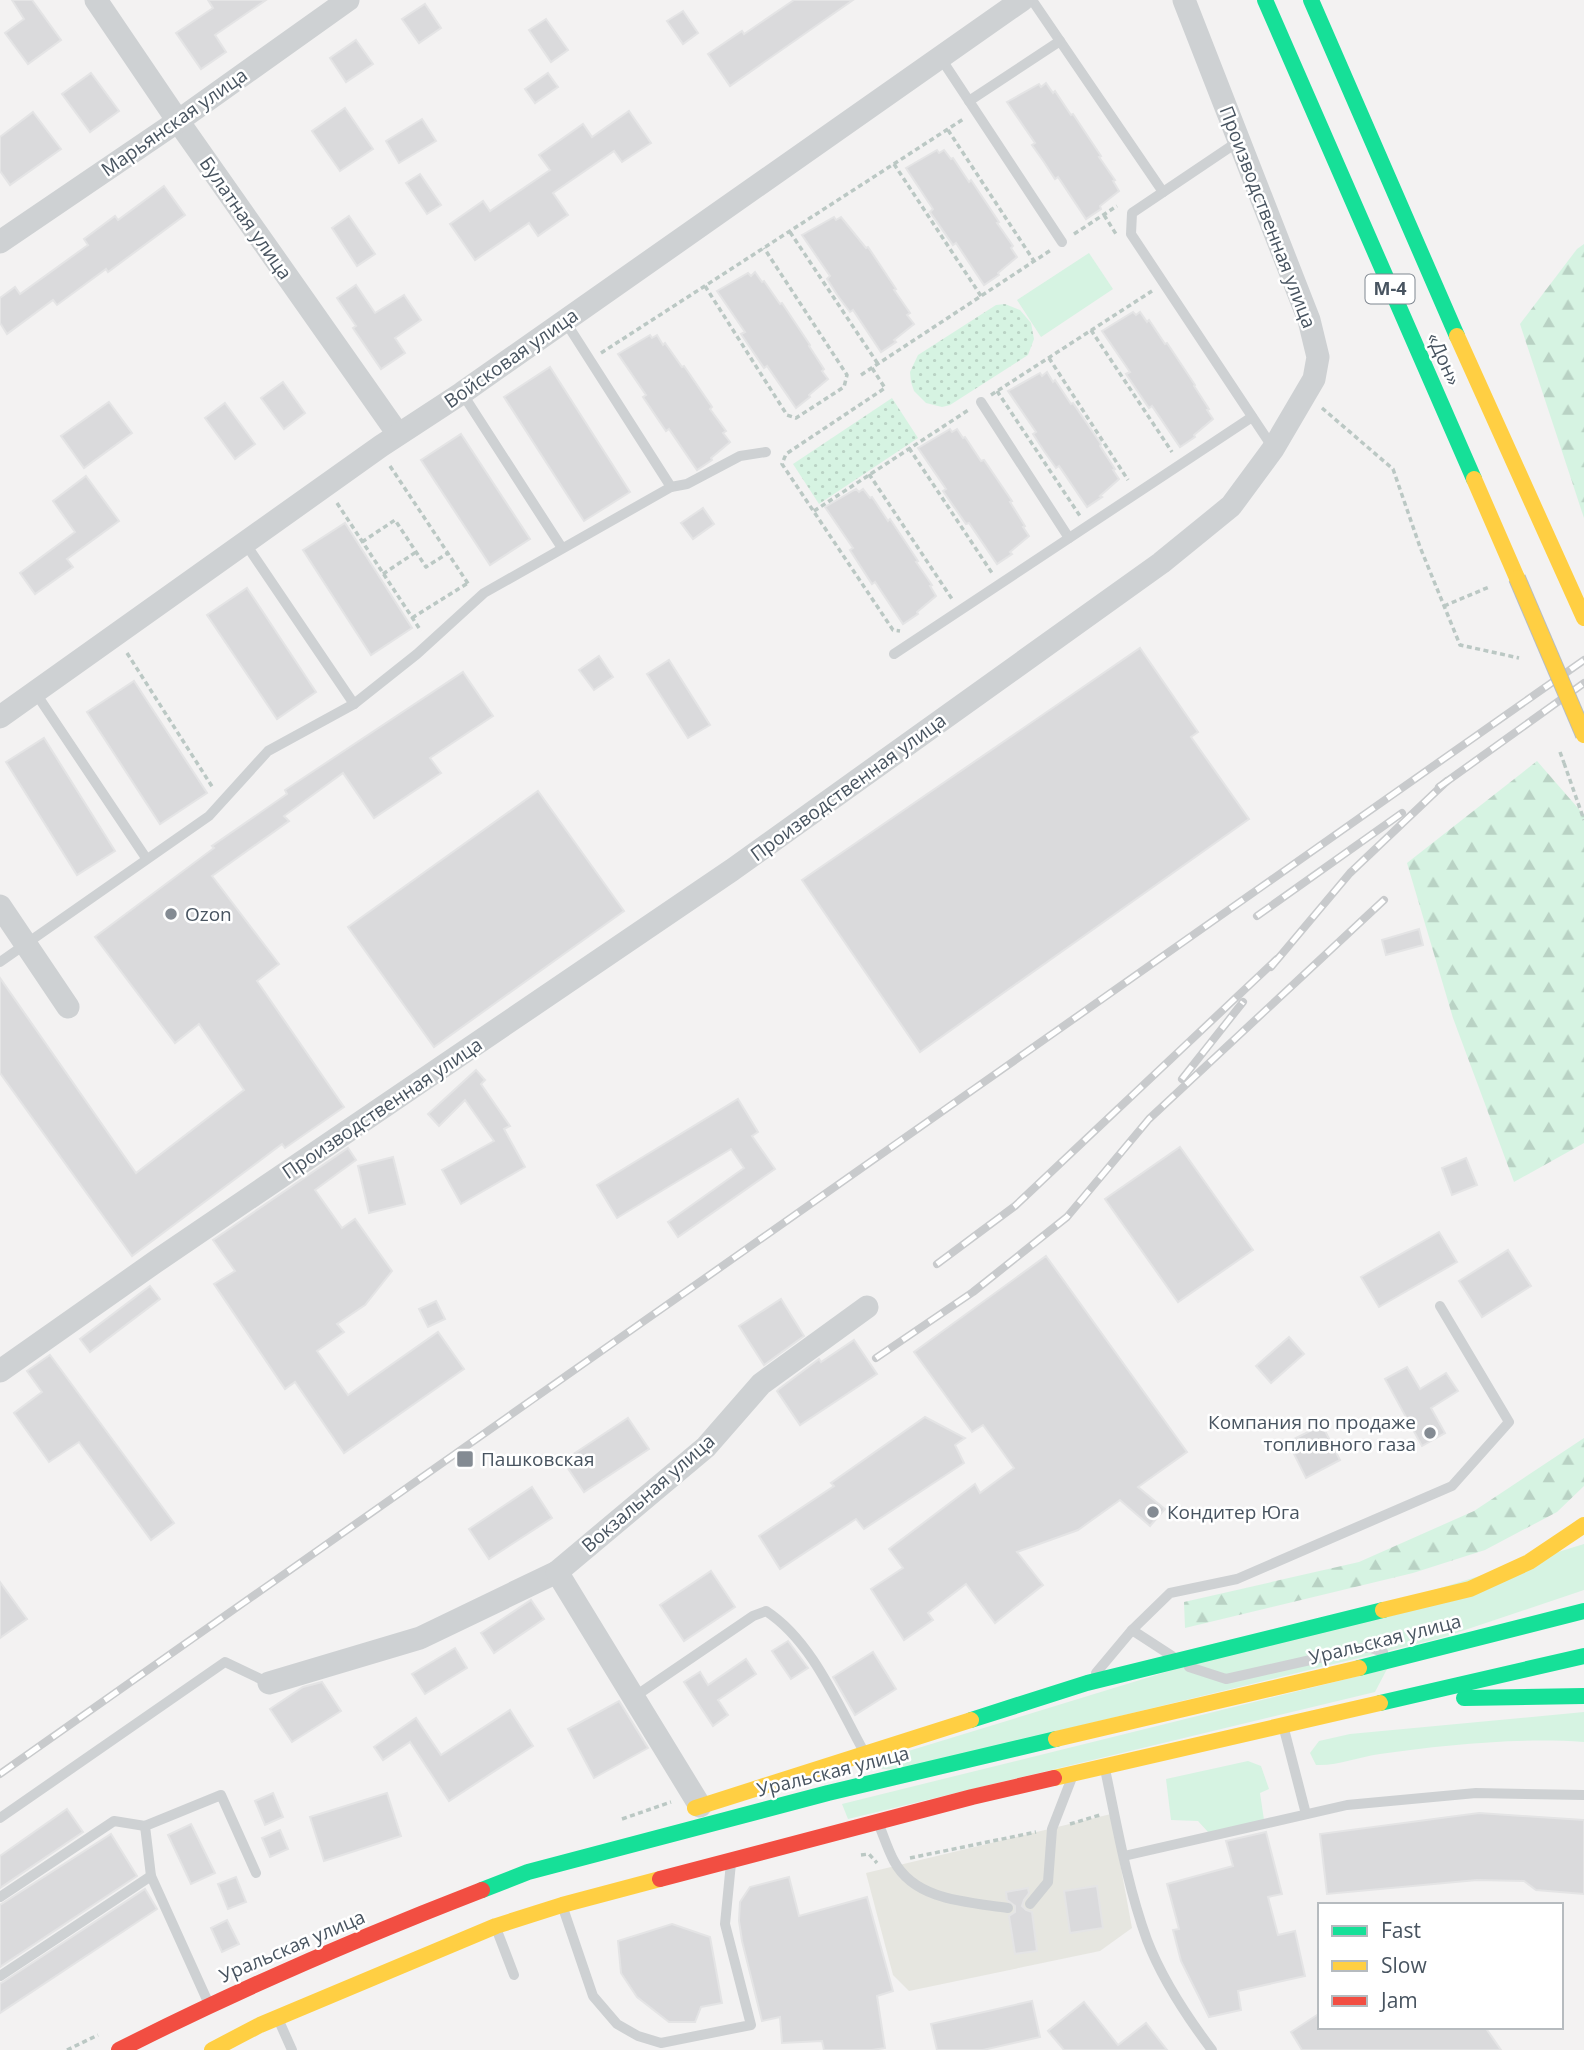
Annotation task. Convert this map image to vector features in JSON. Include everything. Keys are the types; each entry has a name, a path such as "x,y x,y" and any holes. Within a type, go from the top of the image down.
{"main road":[{"name":"«Дон»","path":"1265,0 1584,735"},
{"name":"«Дон»","path":"1311,0 1405,219 1584,618"},
{"path":"567,1861 700,1806 1087,1684 1471,1589 1529,1563 1584,1525"},
{"name":"Уральская улица","path":"119,2050 210,2004 389,1926 528,1872 828,1793 1399,1658 1584,1611"},
{"path":"212,2050 234,2044 278,2017 496,1926 562,1905 731,1859 1073,1773 1584,1656"},
{"path":"1399,1658 1413,1664 1420,1672 1421,1684 1399,1699"},
{"path":"1399,1699 1584,1696"}],"street":[{"name":"Булатная улица","path":"96,0 398,434"},
{"name":"Марьянская улица","path":"0,242 178,121 348,0"},
{"name":"Войсковая улица","path":"0,716 398,434 565,321 1022,0"},
{"name":"Производственная улица","path":"0,1371 732,870 1161,563 1231,506 1273,449 1314,379 1318,357 1309,320 1184,0"},
{"path":"0,906 68,1007"},
{"name":"Вокзальная улица","path":"269,1684 420,1638 556,1572 706,1447 761,1384 867,1307"},
{"path":"556,1572 700,1806"}],"lane":[{"path":"1032,0 1163,192"},
{"path":"973,106 1060,41"},
{"path":"940,57 1062,242"},
{"path":"1239,141 1132,213 1131,234 1273,449"},
{"path":"565,321 670,488"},
{"path":"461,393 562,548"},
{"path":"981,402 1069,538"},
{"path":"894,654 1252,417"},
{"path":"0,962 209,816 268,751 354,704 478,598 670,488 687,484 740,456 766,452"},
{"path":"245,542 354,704"},
{"path":"35,692 146,858"},
{"path":"1087,1684 1132,1630 1170,1593 1237,1579 1452,1486 1508,1422 1440,1306"},
{"path":"634,1698 753,1616 766,1611 781,1621 814,1662 864,1753"},
{"path":"1132,1630 1190,1667 1226,1679 1368,1647 1399,1658"},
{"path":"0,1818 225,1662 269,1684"},
{"path":"1283,1724 1306,1814"},
{"path":"1104,1766 1124,1856 1148,1940 1163,1973 1212,2050"},
{"path":"1030,1904 1048,1882 1052,1829 1073,1773"},
{"path":"1124,1856 1306,1814 1381,1801 1476,1793 1584,1795"},
{"path":"0,1897 114,1821 145,1826 222,1795 256,1873"},
{"path":"878,1822 895,1863 910,1881 923,1889 957,1900 1008,1908"},
{"path":"145,1826 151,1876 210,2004"},
{"path":"562,1905 593,1996 617,2024 638,2036 661,2043 751,2025 725,1924 731,1859"},
{"path":"0,1976 151,1876"},
{"path":"496,1926 514,1975"},
{"path":"278,2017 292,2050"}],"path":[{"path":"590,360 948,130 973,106"},
{"path":"948,130 1034,261"},
{"path":"894,164 981,296"},
{"path":"1067,223 1074,234 1123,202"},
{"path":"790,231 878,364"},
{"path":"861,375 1062,242"},
{"path":"705,286 787,415 796,418 844,387 847,375 764,248"},
{"path":"1091,330 1175,456"},
{"path":"1049,358 1131,485"},
{"path":"997,391 1081,517"},
{"path":"1305,394 1393,470 1460,645 1520,658"},
{"path":"909,449 993,575"},
{"path":"387,462 478,598"},
{"path":"869,474 953,600"},
{"path":"334,498 428,643"},
{"path":"362,542 395,520 426,567 448,552"},
{"path":"383,573 416,552"},
{"path":"412,618 468,583"},
{"path":"1444,606 1491,586"},
{"path":"124,648 222,803"},
{"path":"1564,763 1584,820"},
{"path":"906,1858 1052,1829 1114,1811"}],"shaded area":[{"path":"1111,1814 1132,1928 1100,1951 909,1991 893,1975 866,1873"}],"green space":[{"path":"1584,244 1584,518 1520,324 1577,249"},
{"path":"1089,253 1113,289 1041,337 1017,300"},
{"path":"1005,304 1020,310 1031,323 1034,339 1028,355 950,405 942,407 926,403 914,391 911,382 910,372 918,355 996,305"},
{"path":"892,398 918,438 819,504 793,464"},
{"path":"1537,761 1584,815 1584,1143 1514,1182 1453,1018 1407,863"},
{"path":"1584,1438 1584,1486 1557,1512 1485,1550 1413,1573 1185,1628 1184,1602 1359,1562 1474,1511"},
{"path":"1584,1544 1584,1590 1441,1638 898,1770 856,1767"},
{"path":"1387,1669 1375,1692 848,1819 842,1804"},
{"path":"1584,1712 1584,1742 1534,1740 1455,1745 1380,1754 1324,1765 1316,1765 1310,1753 1319,1741 1350,1734"},
{"path":"1248,1761 1261,1766 1269,1789 1260,1793 1264,1820 1209,1833 1198,1821 1171,1820 1166,1779"}],"building":[{"path":"12,0 32,0 61,40 28,64 5,33 24,19"},
{"path":"208,0 266,0 215,35 226,52 201,69 176,33 213,8"},
{"path":"794,0 853,0 730,86 708,54 742,31 744,34"},
{"path":"425,4 441,28 419,43 402,19"},
{"path":"683,11 698,33 683,44 667,21"},
{"path":"546,19 568,50 551,62 529,30"},
{"path":"356,40 373,64 346,82 330,58"},
{"path":"91,73 119,111 90,132 62,94"},
{"path":"548,73 558,87 535,103 525,89"},
{"path":"1046,83 1053,93 1055,91 1071,115 1073,114 1101,156 1099,157 1115,180 1113,181 1119,191 1086,219 1058,177 1055,179 1032,145 1035,143 1007,102 1039,84 1041,87"},
{"path":"345,108 373,149 340,171 312,131"},
{"path":"629,111 651,143 622,162 614,151 553,193 568,215 538,236 529,223 475,260 450,224 483,201 490,211 550,170 539,155 583,124 592,137"},
{"path":"33,112 61,149 10,185 0,171 0,137"},
{"path":"422,119 436,141 399,163 386,141"},
{"path":"937,150 939,153 944,150 953,158 969,182 971,180 999,222 997,223 1013,246 1011,248 1017,257 984,285 956,243 953,245 930,212 933,209 906,168"},
{"path":"420,174 441,205 427,214 406,183"},
{"path":"164,186 185,215 108,272 106,269 57,305 53,300 7,334 0,323 0,298 15,287 20,294 88,245 84,239 115,216 118,220"},
{"path":"349,216 375,254 357,266 332,228"},
{"path":"834,217 836,220 841,217 866,248 868,247 896,289 894,290 910,313 907,315 914,324 881,352 853,310 850,312 838,296 827,279 830,276 802,235"},
{"path":"755,272 780,304 782,303 810,345 828,379 796,408 741,334 745,332 717,291 748,273 751,276"},
{"path":"356,285 375,313 404,295 421,320 395,338 405,353 381,369 353,328 356,326 337,298"},
{"path":"1133,312 1136,315 1140,312 1147,322 1149,320 1165,344 1167,343 1195,385 1213,419 1180,447 1126,374 1130,372 1102,331"},
{"path":"650,335 652,338 657,335 682,367 684,366 712,407 710,409 726,431 723,433 730,442 697,470 669,429 666,431 618,354"},
{"path":"550,367 630,492 584,521 504,397"},
{"path":"1047,372 1071,404 1073,403 1101,444 1119,479 1100,496 1102,497 1087,507 1059,466 1056,468 1044,451 1033,434 1036,432 1008,391 1040,373 1042,376"},
{"path":"283,382 305,413 284,429 261,398"},
{"path":"109,402 132,433 84,468 61,436"},
{"path":"225,403 255,444 235,459 205,418"},
{"path":"950,429 952,432 957,429 981,461 984,460 1012,501 1010,502 1029,536 1010,552 1012,554 997,564 943,491 946,489 918,448"},
{"path":"461,434 530,539 490,565 421,460"},
{"path":"86,476 119,521 67,559 73,567 35,594 20,573 75,532 53,501"},
{"path":"856,489 859,492 863,489 872,497 888,521 890,519 918,561 916,562 932,585 930,586 936,596 903,624 875,582 872,584 850,550 853,548 825,507"},
{"path":"703,508 714,524 693,539 681,523"},
{"path":"345,523 412,628 371,655 303,550"},
{"path":"247,588 316,692 277,719 207,615"},
{"path":"1140,648 1198,732 1191,737 1249,819 920,1052 802,880"},
{"path":"599,656 613,677 594,690 579,670"},
{"path":"669,660 710,725 688,738 647,674"},
{"path":"463,672 493,716 430,758 441,773 374,818 343,773 284,816 289,821 212,876 279,964 257,981 344,1107 285,1148 282,1144 132,1256 0,1073 0,978 136,1173 244,1090 199,1024 175,1043 95,937 214,848 212,846 287,794 285,790"},
{"path":"134,681 207,793 160,824 87,712"},
{"path":"44,738 115,851 77,875 6,762"},
{"path":"538,791 624,911 434,1047 348,927"},
{"path":"1419,929 1423,945 1386,955 1382,940"},
{"path":"476,1070 485,1080 481,1084 510,1126 504,1129 525,1167 461,1204 442,1170 494,1141 465,1100 439,1126 428,1114"},
{"path":"738,1099 758,1132 752,1136 775,1169 678,1237 668,1222 744,1168 731,1149 617,1218 597,1185"},
{"path":"1180,1147 1253,1250 1178,1302 1105,1199"},
{"path":"348,1148 356,1160 315,1190 342,1228 355,1219 392,1271 365,1305 337,1324 344,1332 317,1351 348,1395 438,1332 464,1369 344,1453 295,1382 285,1389 214,1284 235,1271 213,1240"},
{"path":"393,1157 405,1204 369,1213 358,1166"},
{"path":"1466,1158 1477,1185 1452,1195 1442,1168"},
{"path":"1439,1232 1457,1262 1379,1307 1361,1277"},
{"path":"1508,1250 1531,1286 1482,1317 1459,1281"},
{"path":"1046,1256 1187,1452 1138,1487 1165,1509 1150,1526 1120,1500 1078,1530 1017,1552 1043,1585 995,1623 966,1584 928,1613 933,1620 904,1640 871,1589 903,1568 889,1549 975,1484 980,1493 1014,1468 983,1425 972,1432 914,1352"},
{"path":"150,1286 160,1299 90,1352 80,1339"},
{"path":"781,1299 804,1336 764,1365 739,1326"},
{"path":"436,1301 445,1319 428,1327 419,1309"},
{"path":"1289,1337 1304,1354 1271,1383 1256,1366"},
{"path":"854,1340 877,1374 800,1425 777,1391 819,1359 821,1362"},
{"path":"50,1355 174,1523 151,1540 79,1442 49,1462 14,1413 42,1392 27,1371"},
{"path":"1407,1367 1420,1389 1446,1373 1458,1391 1431,1408 1445,1433 1422,1446 1385,1379"},
{"path":"925,1417 965,1438 955,1445 964,1463 864,1529 856,1519 780,1569 759,1536 834,1486 831,1483"},
{"path":"628,1418 649,1449 584,1492 563,1461"},
{"path":"1322,1425 1340,1460 1306,1478 1288,1442"},
{"name":"Пашковская","path":"532,1487 552,1518 489,1559 469,1529"},
{"path":"711,1571 735,1607 684,1641 660,1605"},
{"path":"0,1582 27,1619 0,1638"},
{"path":"531,1600 544,1619 494,1653 481,1633"},
{"path":"788,1641 808,1668 791,1679 772,1651"},
{"path":"455,1648 467,1668 425,1694 412,1674"},
{"path":"873,1652 896,1689 855,1715 833,1677"},
{"path":"746,1659 756,1674 718,1700 728,1715 713,1726 684,1682 700,1672 708,1685"},
{"path":"322,1682 341,1711 292,1742 270,1709 303,1687"},
{"path":"619,1701 648,1748 594,1778 568,1729"},
{"path":"510,1710 533,1746 449,1801 410,1742 383,1760 374,1747 416,1718 441,1755"},
{"path":"273,1793 283,1817 265,1825 255,1801"},
{"path":"387,1793 401,1836 324,1861 310,1817"},
{"path":"67,1809 83,1832 0,1888 0,1856"},
{"path":"1479,1813 1584,1820 1584,1894 1536,1890 1524,1881 1477,1880 1327,1894 1320,1834"},
{"path":"191,1824 215,1873 191,1884 168,1835"},
{"path":"280,1830 288,1849 270,1857 262,1838"},
{"path":"1266,1832 1282,1894 1268,1897 1278,1935 1295,1931 1305,1976 1238,1991 1241,2010 1209,2017 1181,1961 1173,1930 1179,1929 1167,1884 1233,1866 1226,1841"},
{"path":"111,1834 137,1876 0,1967 0,1905"},
{"path":"236,1877 246,1902 228,1909 218,1884"},
{"path":"789,1877 799,1916 867,1897 893,1991 877,1996 885,2048 824,2050 822,2041 782,2043 780,2017 762,2021 742,1941 740,1902 750,1887"},
{"path":"1097,1886 1103,1928 1070,1933 1064,1891"},
{"path":"1028,1888 1029,1893 1022,1906 1032,1912 1037,1951 1015,1954 1009,1916 1015,1912 1015,1906 1007,1900 1006,1892"},
{"path":"145,1889 157,1909 0,2013 0,1984"},
{"path":"227,1920 239,1944 222,1952 211,1928"},
{"path":"672,1924 710,1937 722,2003 701,2007 695,2022 669,2022 637,1997 621,1973 618,1941"},
{"path":"1032,2001 1040,2037 983,2050 937,2050 931,2024"},
{"path":"1084,2002 1118,2045 1146,2023 1167,2050 1064,2050 1048,2031"},
{"path":"1318,2014 1318,2029 1486,2029 1501,2050 1302,2050 1291,2032"}],"railway":[{"path":"0,1774 1584,660"},
{"path":"1439,787 1584,683"},
{"path":"1271,967 1350,873 1447,781"},
{"path":"1257,916 1402,813"},
{"path":"876,1358 973,1292 1067,1217 1149,1119 1384,900"},
{"path":"937,1264 1015,1206 1277,959"},
{"path":"1182,1079 1243,1002"}],"traffic: fast":[{"path":"1265,0 1474,479"},
{"path":"1311,0 1457,336"},
{"path":"971,1720 1087,1683 1383,1610"},
{"path":"1359,1668 1584,1611"},
{"path":"1380,1703 1584,1656"},
{"path":"1464,1698 1584,1696"},
{"path":"482,1890 528,1872 828,1793 1056,1739"}],"traffic: slow":[{"path":"1457,336 1584,618"},
{"path":"1474,479 1517,578"},
{"path":"1517,578 1584,735"},
{"path":"1383,1610 1470,1589 1529,1562 1584,1525"},
{"path":"1056,1739 1359,1668"},
{"path":"1054,1778 1380,1703"},
{"path":"695,1808 971,1720"},
{"path":"212,2050 260,2025 496,1926 660,1879"}],"traffic: jam":[{"path":"660,1879 1054,1778"},
{"path":"119,2050 298,1966 482,1890"}],"place":[{"name":"Ozon","path":"171,914"},
{"name":"Компания по продаже топливного газа","path":"1430,1433"},
{"name":"Пашковская","path":"465,1459"},
{"name":"Кондитер Юга","path":"1153,1512"}]}
